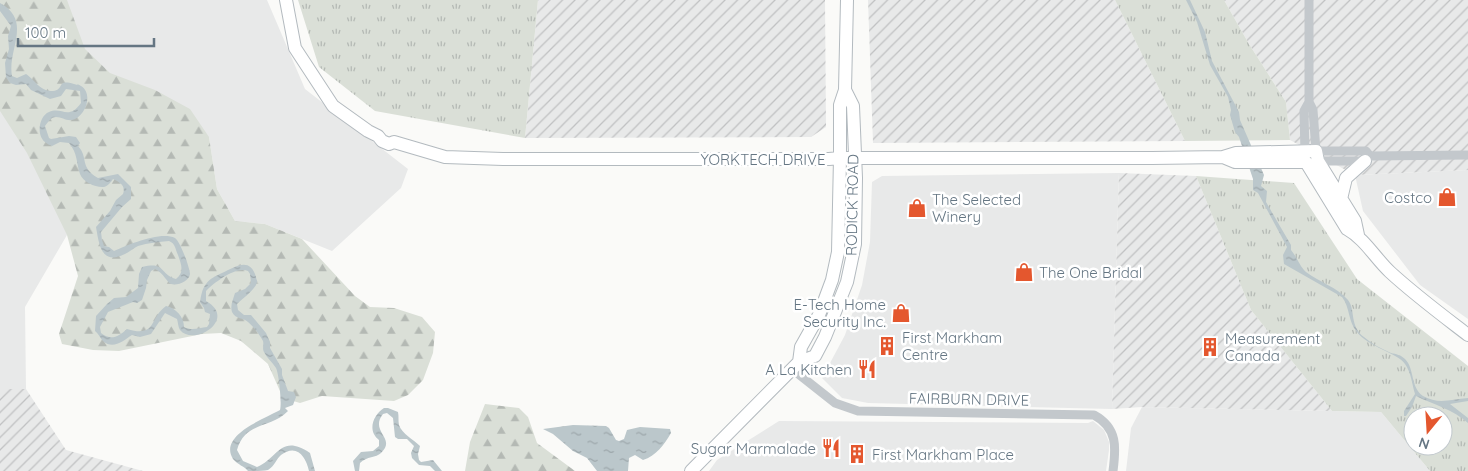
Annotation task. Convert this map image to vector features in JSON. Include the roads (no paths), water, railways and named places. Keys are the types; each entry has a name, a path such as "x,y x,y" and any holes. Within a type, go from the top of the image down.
{"street":[{"name":"YORKTECH DRIVE","path":"286,0 295,48 333,106 378,136 383,134 392,138 394,142 445,157 770,159 1223,157 1235,162 1311,156"},
{"name":"RODICK ROAD","path":"691,471 795,366 815,356 825,337 847,282 854,244 856,178 852,106 846,90 846,0"},
{"path":"1308,0 1310,102 1312,110 1311,156 1347,229 1358,235 1372,253 1396,277 1468,335"},
{"name":"RODICK ROAD","path":"795,366 801,347 819,315 832,280 838,252 840,105 846,90"},
{"path":"1311,156 1367,158 1468,155"},
{"path":"1311,156 1355,221 1358,235"},
{"path":"1341,199 1346,178 1367,158"},
{"name":"FAIRBURN DRIVE","path":"795,366 835,403 858,411 1094,415 1110,428 1113,436 1115,451 1113,471"}],"water":[{"path":"1186,0 1190,0 1205,32 1212,61 1239,112 1240,120 1264,175 1261,186 1267,191 1266,202 1302,267 1311,276 1344,295 1352,308 1354,323 1359,333 1370,342 1405,359 1416,388 1423,396 1440,401 1468,398 1468,401 1450,404 1453,406 1439,406 1416,396 1412,406 1407,406 1415,394 1410,374 1405,364 1396,356 1368,342 1357,332 1342,297 1284,264 1283,255 1287,247 1258,193 1253,190 1253,179 1239,137 1235,132 1230,115 1231,110 1228,97 1210,65 1197,22"},
{"path":"0,3 10,10 15,18 17,27 11,66 12,76 17,78 26,74 40,87 51,91 58,89 64,83 78,85 87,94 84,110 77,118 70,120 56,117 48,121 45,126 49,138 76,137 80,143 78,146 86,166 92,174 98,178 118,174 131,187 131,199 101,232 104,246 114,251 153,237 169,236 177,240 188,266 189,277 177,284 170,283 155,269 151,271 142,300 108,312 100,327 101,333 111,337 121,334 127,329 143,331 148,329 166,306 179,314 183,320 184,327 192,329 207,327 210,314 205,312 200,302 206,284 213,277 237,266 246,265 250,267 257,282 252,290 237,304 238,310 244,315 251,315 266,333 270,342 270,348 282,369 282,375 288,391 294,392 296,397 293,405 285,408 288,411 281,417 246,434 237,450 243,461 257,467 280,449 292,446 300,448 310,453 315,471 309,471 306,461 300,453 292,450 281,455 268,470 248,471 233,459 230,450 232,442 238,435 246,428 280,410 281,406 277,371 264,352 263,341 246,320 235,316 232,312 235,293 245,289 251,283 248,271 243,270 232,273 220,279 206,291 206,301 215,308 217,316 216,323 203,333 186,334 180,330 177,319 165,313 151,334 140,337 132,335 114,345 107,344 95,331 96,316 107,304 114,298 126,297 138,288 139,274 142,267 159,267 176,279 181,274 182,268 174,245 169,241 138,246 117,257 106,255 103,251 98,240 96,227 110,211 116,200 123,194 123,187 113,179 104,187 90,184 80,174 75,154 69,143 60,142 52,146 42,139 40,126 43,117 49,112 72,111 81,103 80,91 66,89 61,96 50,99 31,90 26,84 16,85 10,83 6,77 5,63 9,49 8,36 11,26 0,11"},
{"path":"1453,406 1468,418 1468,423 1453,413"},
{"path":"384,408 398,412 400,428 420,446 419,460 421,462 433,460 442,471 435,471 430,466 419,465 412,458 411,453 414,446 407,439 395,437 393,418 387,413 383,414 379,426 385,439 385,448 379,455 368,458 360,463 359,471 355,471 353,461 361,452 373,451 379,446 379,440 372,428 374,419"},
{"path":"573,425 606,426 616,440 619,441 624,439 627,430 640,427 670,429 671,433 652,456 643,460 635,455 629,458 628,471 597,471 587,458 573,451 553,434 543,429"}],"place":[{"name":"Costco","path":"1447,197"},
{"name":"The Selected Winery","path":"917,208"},
{"name":"The One Bridal","path":"1024,272"},
{"name":"E-Tech Home Security Inc.","path":"901,313"},
{"name":"First Markham Centre","path":"887,346"},
{"name":"Measurement Canada","path":"1210,347"},
{"name":"A La Kitchen","path":"867,369"},
{"name":"Sugar Marmalade","path":"831,448"},
{"name":"First Markham Place","path":"857,454"}]}
